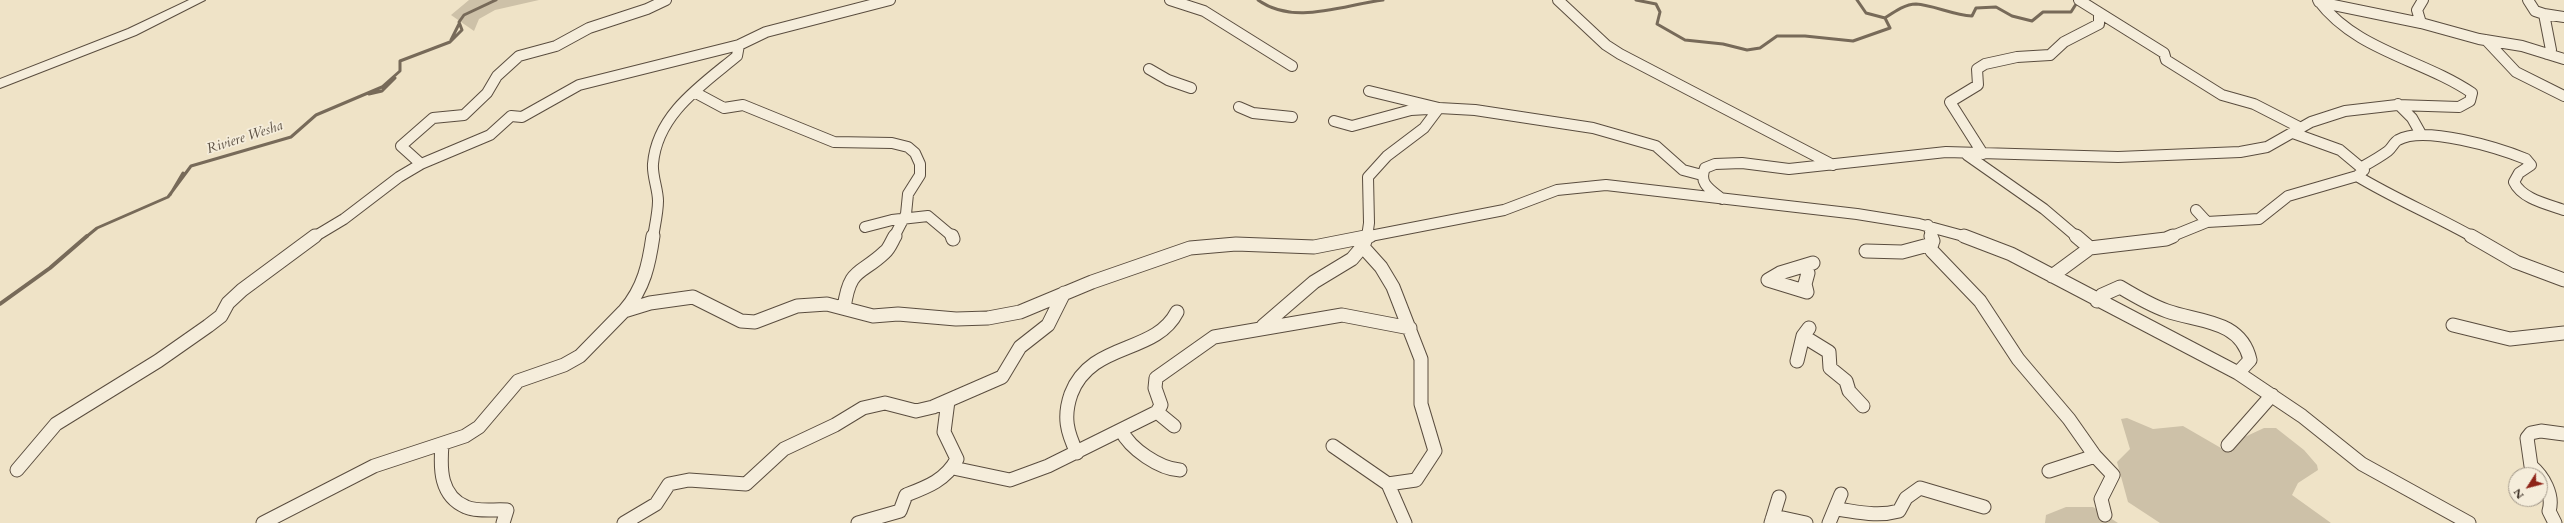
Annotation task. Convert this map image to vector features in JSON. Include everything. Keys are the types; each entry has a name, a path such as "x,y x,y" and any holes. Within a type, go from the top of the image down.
{"street":[{"path":"0,84 132,32 199,0"},
{"path":"421,164 401,146 433,118 464,115 487,92 497,76 519,56 556,46 589,28 647,9 666,0"},
{"path":"17,470 56,424 158,361 208,326 221,316 228,303 242,290 284,258 322,231 344,219 398,177 421,164 490,135 511,116 522,116 579,84 739,45 766,32 890,0"},
{"path":"1170,0 1204,11 1292,66"},
{"path":"1558,0 1606,45 1620,54 1833,165"},
{"path":"2421,23 2417,10 2423,0"},
{"path":"2528,0 2535,10 2544,14 2564,18"},
{"path":"2319,1 2421,23 2486,40 2522,46 2564,59"},
{"path":"1723,199 1704,184 1702,175 1705,168 1715,164 1742,163 1789,169 1933,152 1967,155 1983,154 2158,158 2260,149 2282,141 2297,131 2336,112 2398,104 2458,107 2470,101 2472,96 2467,89 2441,75 2365,41 2332,18 2319,1"},
{"path":"2086,2 2099,13 2164,53 2166,60 2198,81 2222,94 2254,104 2297,131 2332,146 2357,162 2359,172 2397,200 2446,222 2516,262 2564,280"},
{"path":"1983,154 1950,102 1959,98 1978,85 1977,69 1985,64 2017,57 2050,55 2064,42 2099,24 2099,13"},
{"path":"2544,14 2551,35 2551,50 2547,54"},
{"path":"2486,40 2516,72 2564,96"},
{"path":"263,523 374,466 442,445 479,428 518,381 564,365 580,356 637,296 649,266 658,201 653,166 655,151 669,119 684,101 696,93 737,56 739,45"},
{"path":"1149,69 1168,80 1191,88"},
{"path":"1369,91 1439,108"},
{"path":"696,93 724,108 743,105 795,129 834,142 892,143 908,147 915,153 920,164 920,175 908,194 904,219 886,252 859,270 847,288 844,308"},
{"path":"2398,104 2412,118 2421,134"},
{"path":"1239,107 1253,113 1292,117"},
{"path":"1334,121 1352,126 1411,110 1439,108 1474,110 1593,128 1656,146 1683,170 1702,175"},
{"path":"1388,484 1416,480 1435,451 1421,404 1421,359 1393,287 1365,242 1368,177 1387,156 1424,128 1439,108"},
{"path":"2052,276 2060,268 2076,261 2090,248 2160,238 2166,239 2207,222 2259,219 2288,196 2359,172 2389,150 2398,140 2421,134 2479,144 2526,159 2531,164 2515,176 2513,181 2516,188 2531,197 2564,210"},
{"path":"1967,155 2044,209 2090,248"},
{"path":"624,311 650,303 693,297 741,321 755,322 798,306 828,304 873,316 898,314 956,318 988,318 1020,312 1064,293 1190,248 1236,244 1314,247 1365,242 1504,210 1557,190 1580,186 1606,185 1650,189 1723,199 1824,209 1928,225 1952,231 1994,247 2238,373 2272,395 2362,464 2469,523"},
{"path":"2196,210 2207,222"},
{"path":"865,227 928,216 952,235 953,239"},
{"path":"1928,225 1933,241 1930,247 1932,251 1980,301 2018,359 2069,419 2095,456 2113,475 2100,499 2105,515"},
{"path":"1256,330 1278,317 1315,281 1342,266 1365,242"},
{"path":"1866,251 1902,252 1932,244"},
{"path":"2097,301 2102,295 2120,287 2172,313 2205,319 2228,330 2242,343 2250,354 2250,360 2238,373"},
{"path":"624,523 656,504 664,490 674,483 689,480 708,480 736,485 746,484 755,478 784,449 819,433 871,405 885,403 916,411 933,407 1002,377 1020,346 1048,325 1064,293"},
{"path":"1077,452 1065,427 1064,417 1079,376 1097,360 1165,330 1177,312"},
{"path":"953,468 1010,480 1077,452 1157,412 1161,405 1154,380 1161,373 1192,355 1214,337 1348,314 1410,328"},
{"path":"2453,325 2510,340 2564,333"},
{"path":"1797,361 1806,332 1830,352 1830,368 1846,381 1849,391 1863,406"},
{"path":"2228,445 2243,424 2253,418 2272,395"},
{"path":"858,523 900,511 906,495 937,482 953,468 957,460 944,432 948,401"},
{"path":"1157,412 1174,426"},
{"path":"1120,430 1128,444 1152,458 1160,467 1180,470"},
{"path":"2555,523 2549,511 2551,504 2542,476 2531,466 2527,438 2531,433 2541,432 2564,434"},
{"path":"442,445 440,472 443,484 458,502 467,508 508,510 503,523"},
{"path":"1333,446 1388,484 1405,523"},
{"path":"2049,471 2095,456"},
{"path":"1837,509 1857,511 1877,517 1886,516 1899,511 1906,498 1920,488 1984,507"},
{"path":"1829,523 1837,509 1841,494"},
{"path":"1772,521 1779,497"},
{"path":"1772,521 1783,518 1806,523"}],"shaded area":[{"path":"469,0 539,0 495,10 479,19 474,31 451,15"},
{"path":"2127,418 2153,429 2183,426 2221,448 2264,428 2276,428 2304,450 2317,465 2318,470 2298,483 2292,495 2331,523 2160,523 2128,502 2117,462 2130,449 2121,419"},
{"path":"2066,507 2093,507 2118,523 2045,523 2046,515"}],"waterway":[{"name":"Riviere Wesha","path":"172,192 191,166 291,137 316,115 382,87 400,71 400,61 450,42 462,30 459,22 464,15 496,0"},
{"name":"Riviere Wesha","path":"1258,0 1272,8 1287,12 1303,13 1319,12 1383,0"},
{"name":"Riviere Wesha","path":"1636,0 1656,4 1660,12 1657,24 1685,40 1723,44 1747,50 1760,48 1777,36 1805,36 1853,41 1890,28 1885,18"},
{"path":"1857,0 1866,13 1885,18"},
{"name":"Riviere Wesha","path":"1885,18 1908,5 1916,4 1972,16 1976,8 1996,7 2012,16 2032,21 2043,12 2071,12 2078,1"},
{"name":"Riviere Wesha","path":"451,40 459,24"},
{"name":"Riviere Wesha","path":"369,94 382,91 395,78"},
{"name":"Riviere Wesha","path":"172,192 183,173"},
{"name":"Riviere Wesha","path":"86,237 97,228 168,197 172,192"},
{"name":"Riviere Wesha","path":"0,304 50,268 87,236"}]}
